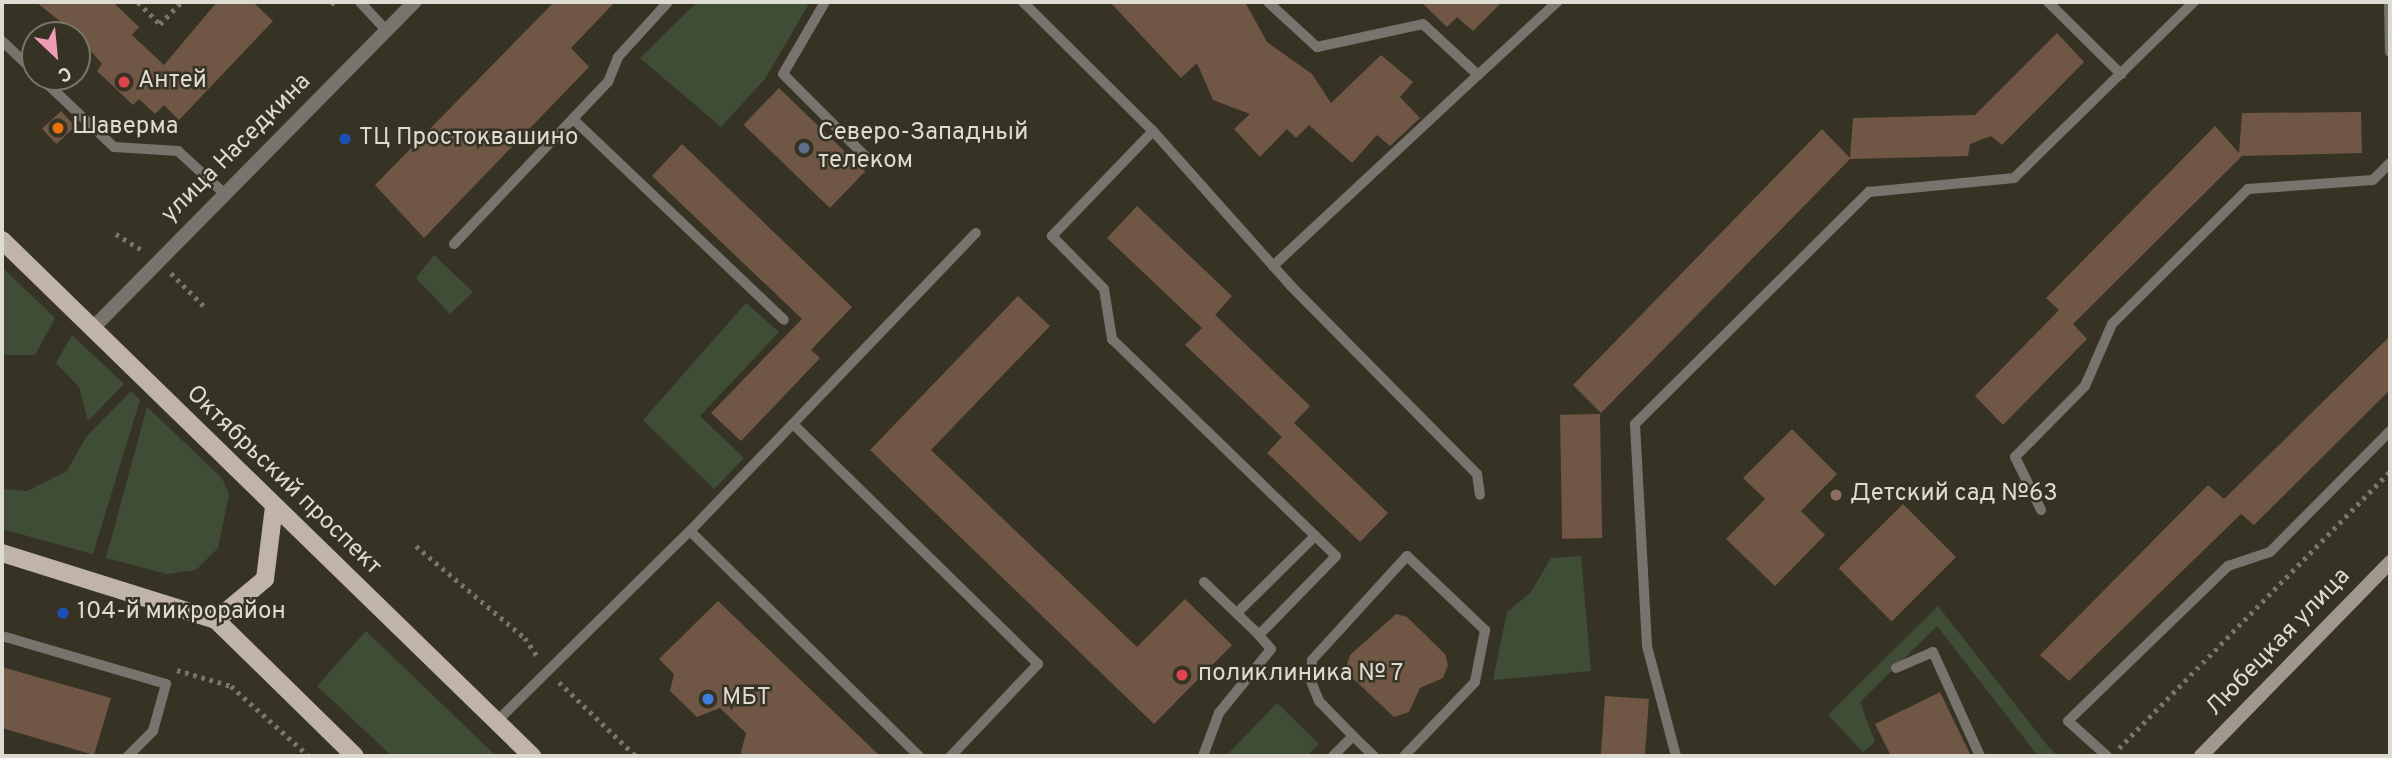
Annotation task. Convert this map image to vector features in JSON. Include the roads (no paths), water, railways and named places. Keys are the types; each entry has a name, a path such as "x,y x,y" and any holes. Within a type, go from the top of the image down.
{"main road":[{"name":"Октябрьский проспект","path":"2,240 532,756"},
{"path":"216,620 265,579 274,507"},
{"path":"2,553 216,620 355,756"}],"street":[{"name":"улица Наседкина","path":"93,328 414,2"},
{"name":"Любецкая улица","path":"2201,756 2390,562"}],"lane":[{"path":"360,2 386,30"},
{"path":"454,244 608,82 618,57 668,2"},
{"path":"825,2 783,74 868,159"},
{"path":"1025,2 1153,131 1273,265 1476,474 1480,495"},
{"path":"1268,2 1317,47 1423,24 1478,75"},
{"path":"1273,265 1557,2"},
{"path":"2048,2 2121,74"},
{"path":"1676,756 1647,646 1636,424 1869,192 2014,178 2194,2"},
{"path":"2389,2 2390,52"},
{"path":"2,41 21,59"},
{"path":"55,91 114,148 178,151 225,194"},
{"path":"573,119 784,320"},
{"path":"1153,131 1052,236 1104,289 1112,339 1336,556 1259,635"},
{"path":"2040,510 2015,457 2085,386 2121,315 2248,189 2373,180 2390,163"},
{"path":"496,722 690,531 976,233"},
{"path":"793,424 1038,664 951,756"},
{"path":"2109,756 2068,721 2228,566 2270,552 2390,431"},
{"path":"690,531 919,756"},
{"path":"1237,613 1315,536"},
{"path":"1374,756 1319,702 1311,681 1312,660 1407,555 1485,630 1475,682 1404,756"},
{"path":"1203,756 1219,713 1271,649 1204,582"},
{"path":"2,636 166,684 153,731 128,756"},
{"path":"1896,668 1933,652 1980,756"},
{"path":"1334,756 1353,736"}],"place":[{"name":"Антей","path":"124,82"},
{"name":"Шаверма","path":"58,128"},
{"name":"ТЦ Простоквашино","path":"345,139"},
{"name":"Северо-Западный телеком","path":"804,148"},
{"name":"Детский сад №63","path":"1836,495"},
{"name":"104-й микрорайон","path":"63,613"},
{"name":"поликлиника № 7","path":"1182,675"},
{"name":"МБТ","path":"708,699"}]}
